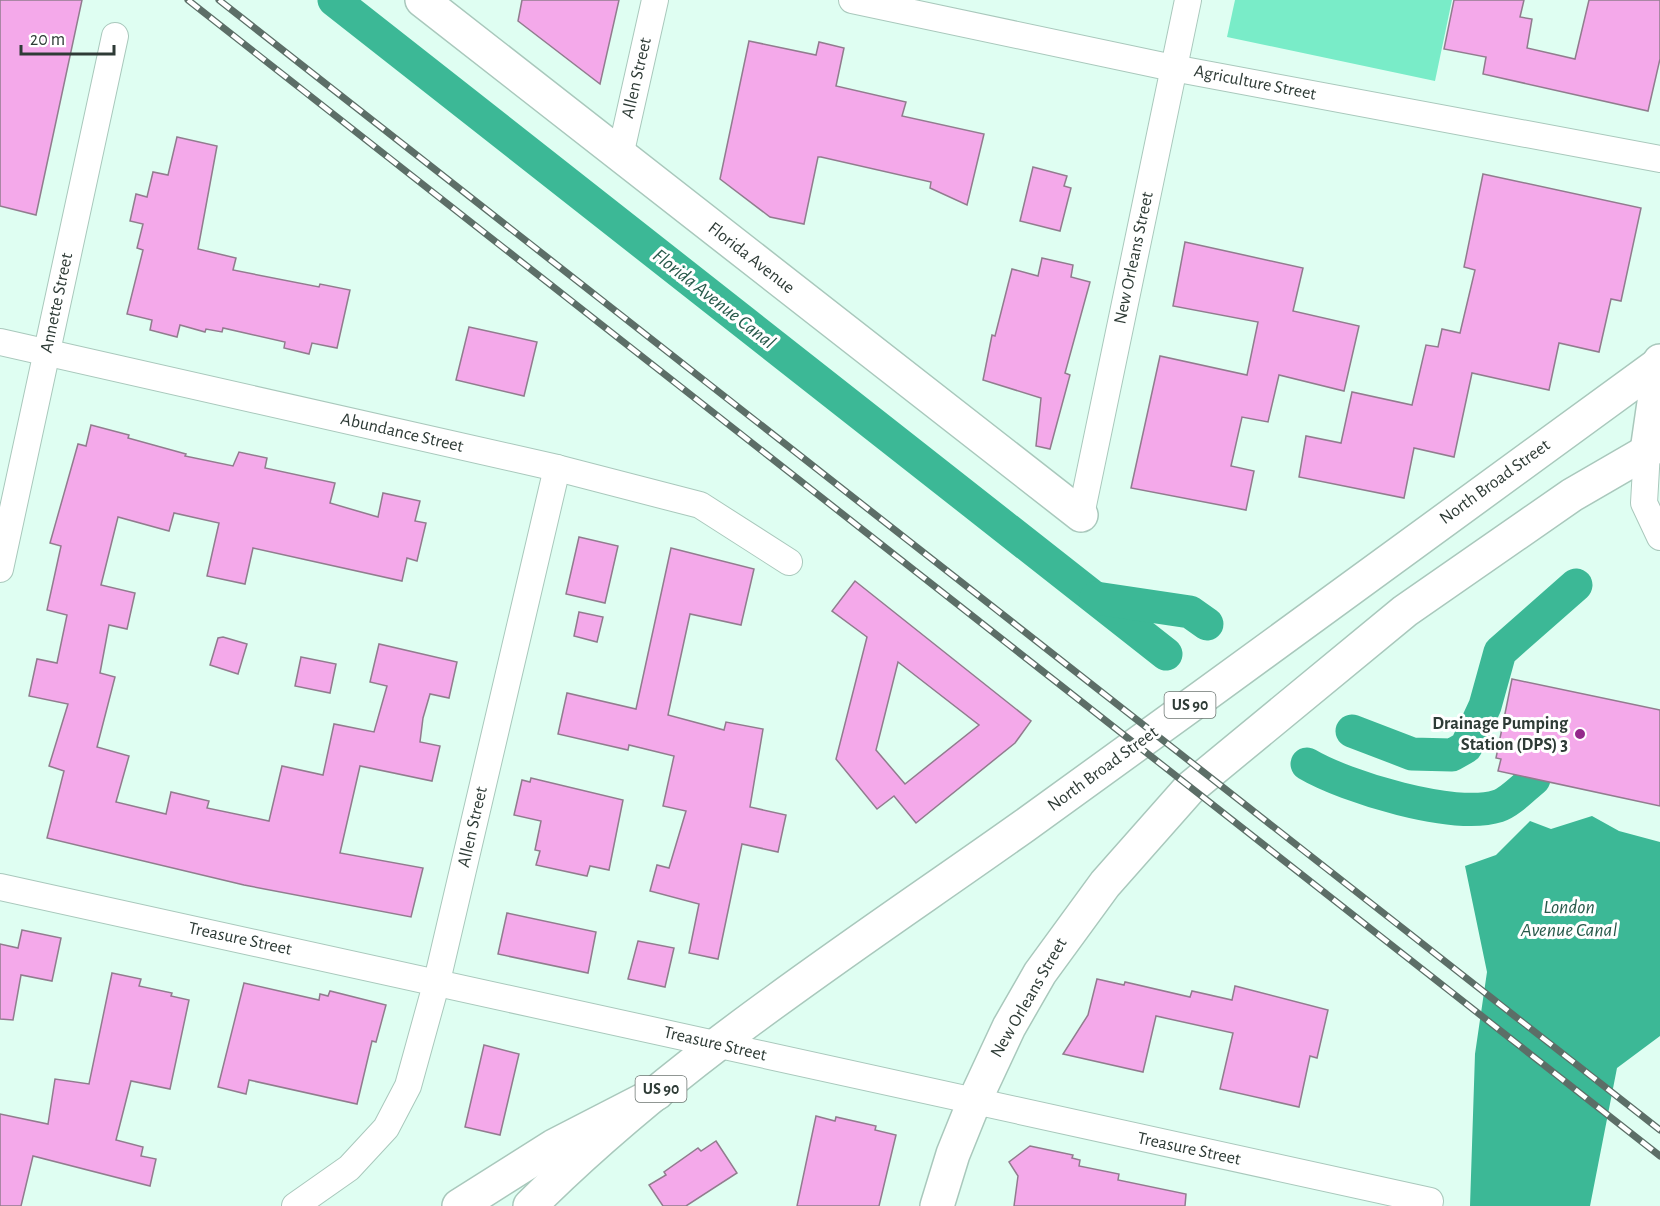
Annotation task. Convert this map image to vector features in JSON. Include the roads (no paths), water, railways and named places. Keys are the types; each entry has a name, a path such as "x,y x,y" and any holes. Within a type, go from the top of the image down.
{"main road":[{"name":"Florida Avenue","path":"422,0 1081,515"},
{"path":"1654,448 1660,362"},
{"name":"North Broad Street","path":"530,1206 605,1134 718,1044 1133,748 1660,362"},
{"name":"New Orleans Street","path":"937,1206 974,1102 1009,1027 1067,932 1105,884 1189,789 1405,611 1572,495 1654,448"},
{"path":"459,1206 554,1146 657,1092"}],"street":[{"name":"Allen Street","path":"620,156 655,0"},
{"name":"Agriculture Street","path":"852,0 1173,68 1660,159"},
{"name":"New Orleans Street","path":"1081,515 1188,0"},
{"name":"Annette Street","path":"0,569 115,36"},
{"name":"Abundance Street","path":"0,342 557,468 700,505 789,562"},
{"path":"1654,448 1644,503 1660,537"},
{"name":"Allen Street","path":"295,1206 349,1168 386,1128 408,1086 437,981 557,468"},
{"name":"Treasure Street","path":"0,887 437,981 1429,1203"}],"water":[{"name":"London Avenue Canal","path":"1592,816 1619,831 1660,842 1660,1036 1617,1068 1590,1206 1470,1206 1475,1054 1487,972 1465,866 1496,855 1530,821 1551,829"}],"waterway":[{"name":"Florida Avenue Canal","path":"334,0 1166,654"},
{"name":"Florida Avenue Canal","path":"1352,731 1412,754 1452,755 1466,747 1485,706 1500,652 1576,585"},
{"name":"Florida Avenue Canal","path":"1096,598 1190,612 1207,624"},
{"name":"Florida Avenue Canal","path":"1307,764 1373,791 1401,799 1455,809 1498,806 1512,798 1534,779"}],"railway":[{"path":"188,0 1660,1156"},
{"path":"219,0 1660,1130"}],"place":[{"name":"Drainage Pumping Station (DPS) 3","path":"1580,734"}]}
